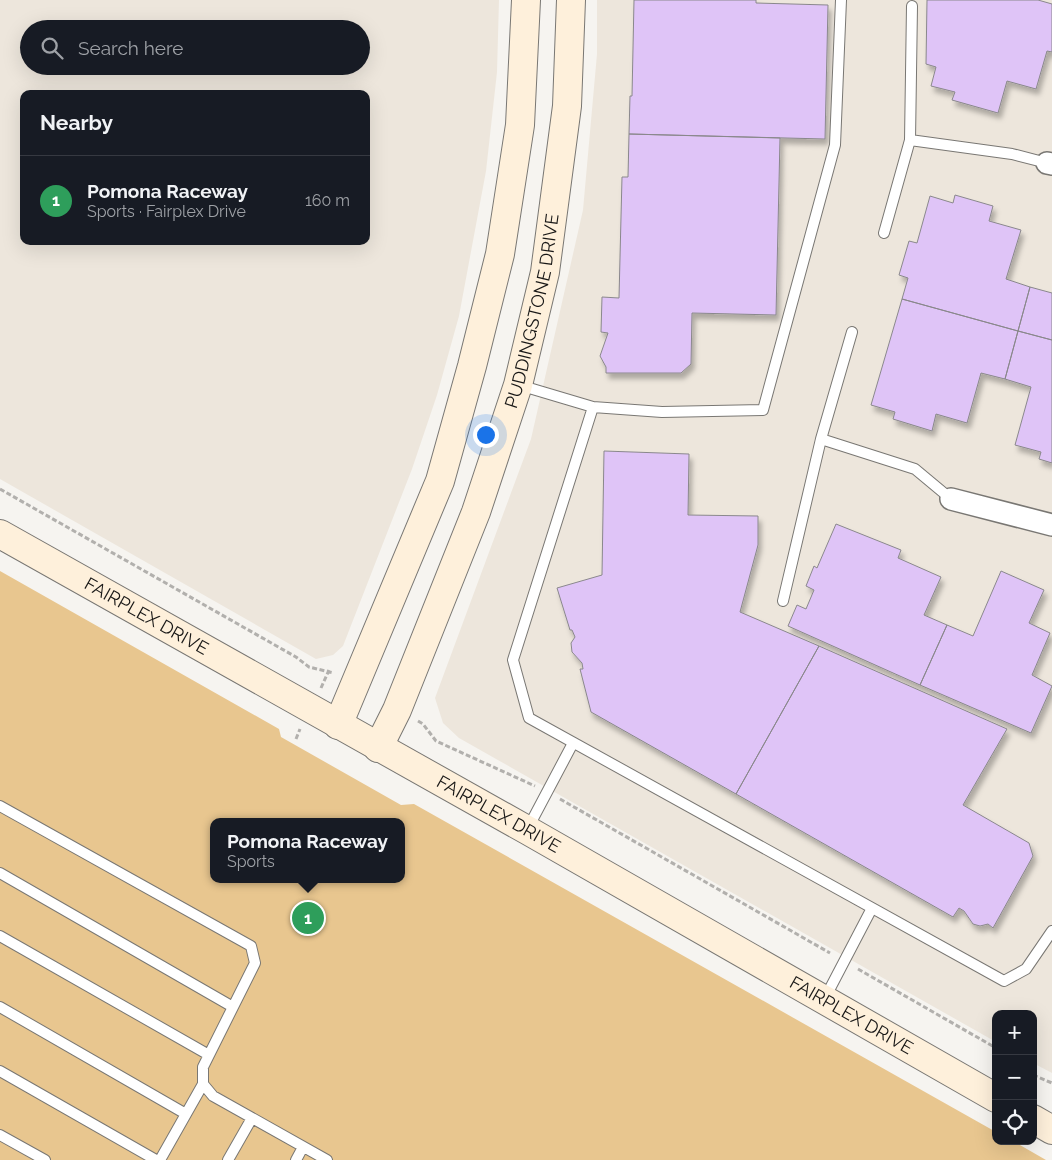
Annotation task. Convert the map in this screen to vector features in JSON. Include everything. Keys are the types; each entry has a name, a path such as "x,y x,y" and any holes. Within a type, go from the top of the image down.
{"street":[{"path":"338,725 440,481 472,366 500,254 519,134 526,0"},
{"name":"PUDDINGSTONE DRIVE","path":"378,748 397,710 476,512 518,385 545,272 567,106 571,0"},
{"path":"950,499 1052,524"},
{"name":"FAIRPLEX DRIVE","path":"0,534 527,830 823,1002 992,1096"},
{"path":"1037,1122 1052,1130"}],"lane":[{"path":"518,385 593,407 662,412 764,410 835,144 841,0"},
{"path":"884,233 910,140 912,6"},
{"path":"910,140 1012,154 1050,163"},
{"path":"783,601 820,439 852,332"},
{"path":"593,407 513,660 529,718 1004,981 1026,969 1052,931"},
{"path":"820,439 915,469 950,499"},
{"path":"527,830 573,743"},
{"path":"0,806 251,946 255,963 202,1067 203,1084 158,1160 0,1071"},
{"path":"0,873 233,1006"},
{"path":"823,1002 872,908"},
{"path":"0,936 209,1055"},
{"path":"0,1007 186,1114"},
{"path":"203,1084 213,1096 327,1160"},
{"path":"228,1160 252,1118"},
{"path":"0,1134 45,1160"},
{"path":"296,1160 303,1147"}],"path":[{"path":"0,489 296,657 309,667 329,670"},
{"path":"423,724 436,742 546,792 992,1046"},
{"path":"1037,1077 1052,1084"}],"shaded area":[{"path":"0,0 499,0 497,72 486,171 459,316 437,395 412,469 343,646 333,655 316,659 0,479"},
{"path":"597,0 1052,0 1052,1073 1037,1065 1037,1010 992,1010 992,1040 459,738 443,723 435,698 531,439 583,210 597,54"},
{"path":"0,571 279,729 281,737 401,805 414,804 992,1130 992,1145 1020,1145 1046,1160 0,1160"}],"building":[{"path":"634,0 756,0 756,3 828,5 825,139 629,134 630,96 632,96"},
{"path":"927,0 1038,0 1052,4 1052,52 1047,51 1036,89 1007,81 998,113 952,100 955,92 931,86 936,67 926,64"},
{"path":"629,134 780,138 776,315 692,313 691,364 681,373 606,373 606,367 600,356 608,333 601,332 602,297 619,298 622,177 628,177"},
{"path":"955,195 993,206 989,221 1021,230 1006,279 1030,287 1018,331 902,299 908,278 899,275 909,241 917,243 930,196 953,203"},
{"path":"1030,287 1052,293 1052,340 1018,331"},
{"path":"902,299 1018,331 1005,379 981,373 967,423 936,414 932,431 893,419 895,412 871,405"},
{"path":"1018,331 1052,340 1052,463 1039,459 1041,452 1015,445 1031,387 1005,379"},
{"path":"604,451 689,454 688,515 758,516 758,545 740,612 819,646 736,794 591,712 580,669 583,669 582,663 572,652 571,643 575,637 572,630 570,630 557,588 602,575"},
{"path":"836,524 901,550 898,558 941,577 924,615 947,625 920,685 788,626 797,605 806,609 814,590 806,586 814,566 817,568"},
{"path":"1001,571 1044,590 1029,623 1050,633 1032,675 1052,686 1031,733 920,685 947,625 973,636"},
{"path":"819,646 1007,729 963,805 1029,843 1033,856 993,928 988,924 980,926 973,924 964,911 959,908 953,917 736,794"}],"place":[{"name":"Pomona Raceway","path":"308,918"}]}
